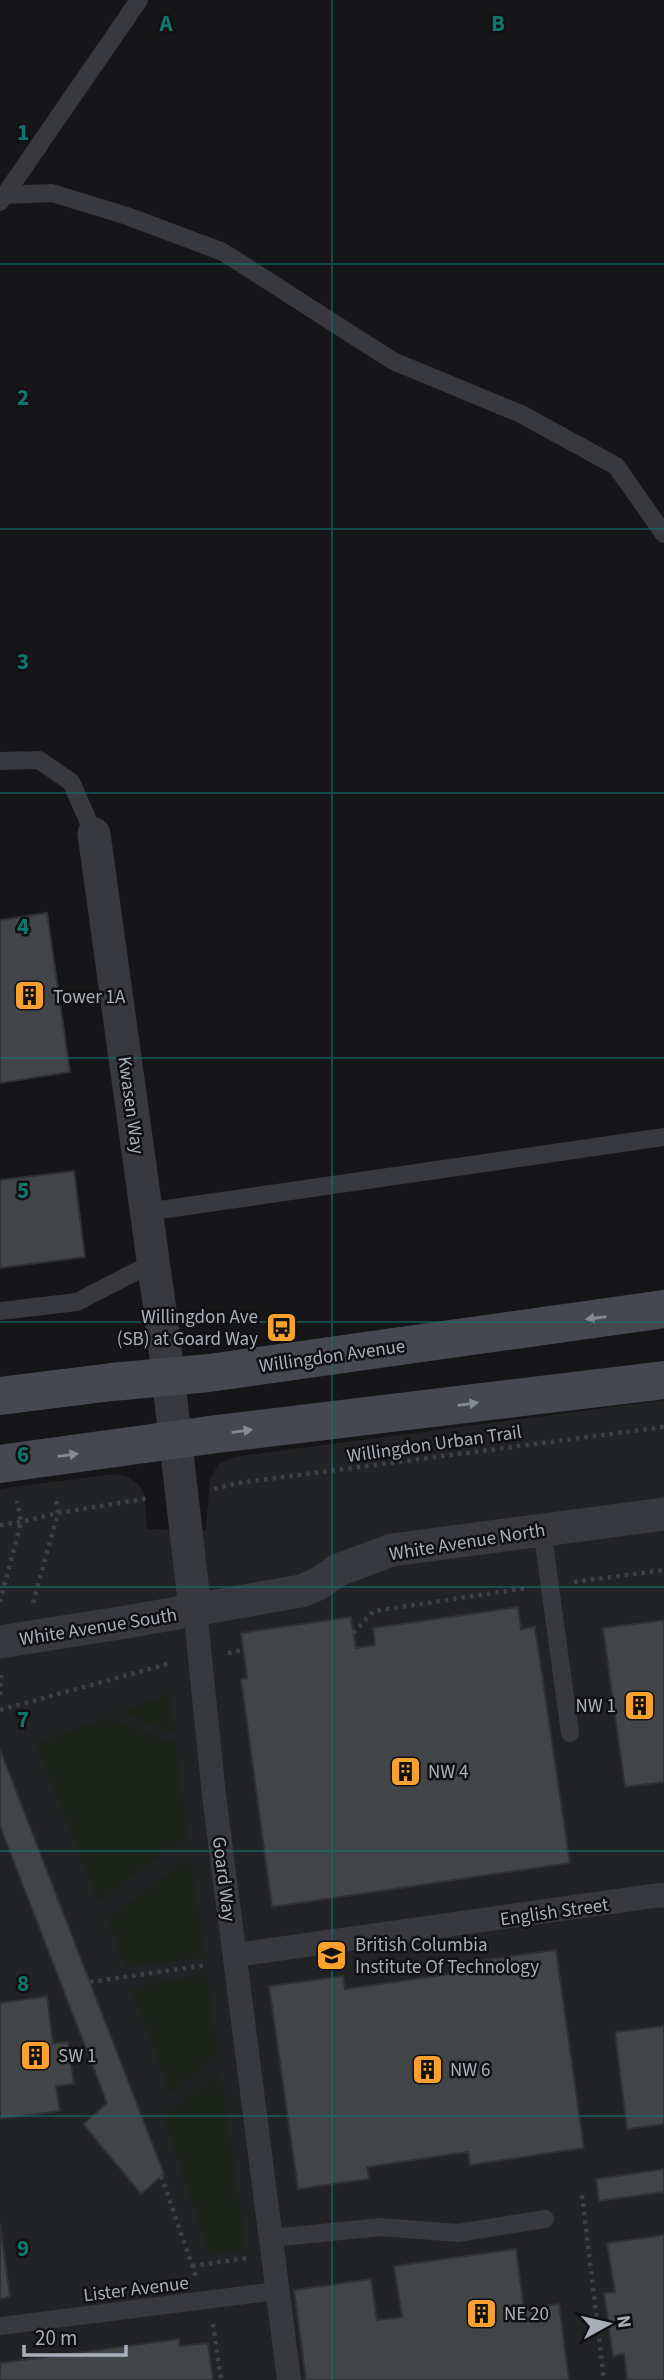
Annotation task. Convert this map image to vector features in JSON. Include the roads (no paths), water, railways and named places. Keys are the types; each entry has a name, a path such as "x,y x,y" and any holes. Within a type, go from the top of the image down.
{"main road":[{"name":"Willingdon Avenue","path":"0,1396 209,1373 664,1309"},
{"path":"0,1464 664,1380"}],"street":[{"name":"Kwasen Way","path":"94,834 168,1376"},
{"name":"Goard Way","path":"168,1376 214,1795 289,2380"},
{"name":"White Avenue North","path":"195,1609 301,1591 318,1584 338,1570 392,1550 664,1514"},
{"name":"White Avenue South","path":"0,1642 195,1609"},
{"name":"English Street","path":"235,1958 664,1896"}],"lane":[{"path":"2,199 139,0"},
{"path":"2,199 52,193 127,216 223,252 393,361 521,414 616,466 664,534"},
{"path":"0,761 39,760 71,782 94,834"},
{"path":"146,1212 664,1137"},
{"path":"0,1311 77,1302 153,1262"},
{"path":"542,1529 570,1733"},
{"path":"272,2246 381,2227 458,2233 545,2219"},
{"name":"Lister Avenue","path":"0,2326 277,2291"}],"place":[{"name":"Tower 1A","path":"30,996"},
{"name":"Willingdon Ave (SB) at Goard Way","path":"281,1327"},
{"name":"NW 1","path":"639,1705"},
{"name":"NW 4","path":"405,1771"},
{"name":"British Columbia Institute Of Technology","path":"332,1955"},
{"name":"SW 1","path":"35,2055"},
{"name":"NW 6","path":"427,2069"},
{"name":"NE 20","path":"481,2313"}]}
